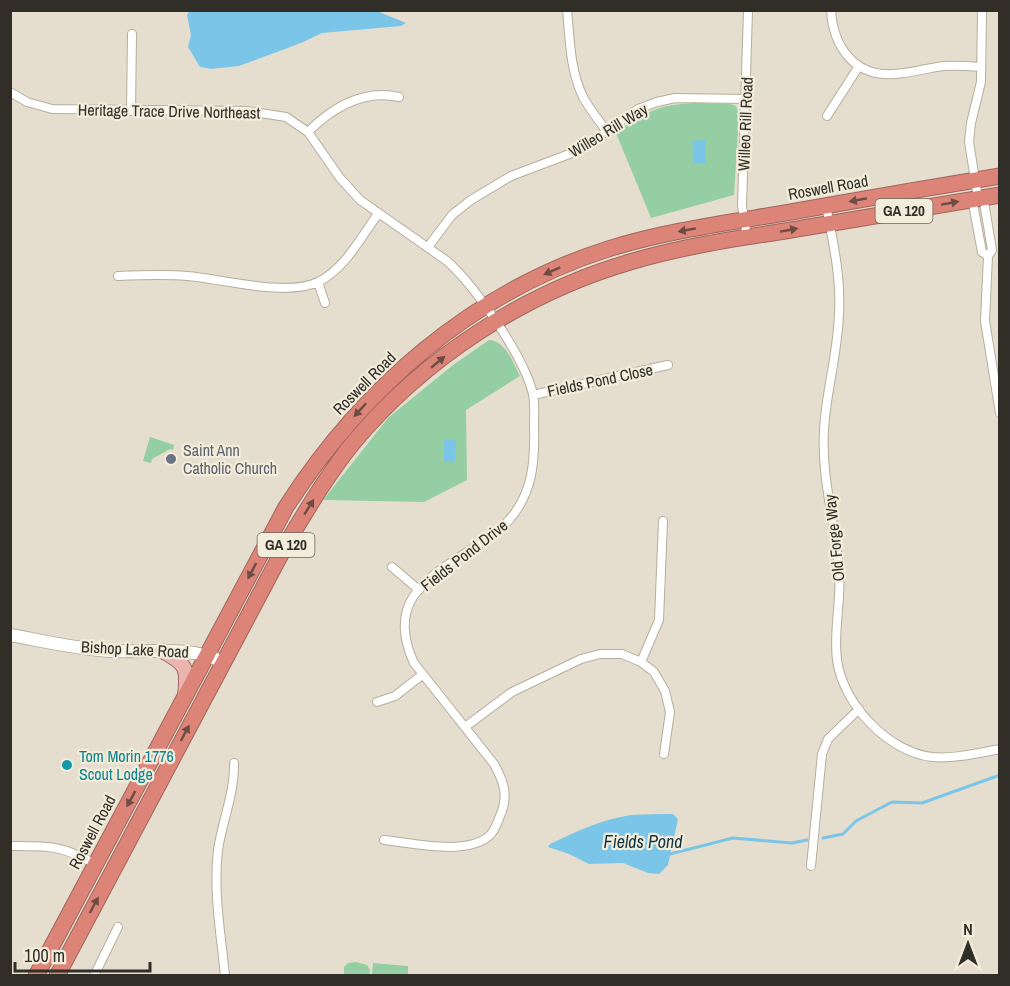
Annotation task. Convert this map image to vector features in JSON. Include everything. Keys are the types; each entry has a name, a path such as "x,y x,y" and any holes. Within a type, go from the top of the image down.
{"highway":[{"name":"Roswell Road","path":"36,975 286,507 321,456 360,410 394,375 421,352 485,306 541,276 607,250 658,236 999,176"},
{"name":"Roswell Road","path":"57,975 294,532 353,443 398,396 446,355 495,322 552,291 628,262 747,237 999,195"}],"main road":[{"path":"162,651 183,664 187,672 185,696"}],"street":[{"path":"567,10 571,55 577,81 589,108 607,132"},
{"name":"Willeo Rill Road","path":"747,237 742,206 748,10"},
{"path":"831,10 832,30 846,55 859,66 873,72 891,75 945,66 981,67"},
{"path":"982,10 979,94 970,132 970,153 978,198 984,202 992,250 988,256 984,314 995,359 999,413"},
{"path":"131,111 132,34"},
{"path":"827,116 859,66"},
{"name":"Heritage Trace Drive Northeast","path":"10,92 27,102 52,109 248,111 286,117 308,132 349,189 378,214 458,270 495,322"},
{"path":"308,132 328,113 343,104 374,95 385,94 399,97"},
{"name":"Willeo Rill Way","path":"428,247 452,215 481,194 511,176 580,150 638,109 666,99 693,97 746,99"},
{"name":"Old Forge Way","path":"826,206 837,272 839,315 824,430 825,468 840,572 837,659 842,680 859,709 890,741 920,755 950,757 999,749"},
{"path":"118,276 183,276 277,288 303,287 318,282 332,273 347,257 378,214"},
{"path":"318,282 326,303"},
{"name":"Fields Pond Drive","path":"384,840 459,847 480,842 494,831 505,803 504,782 494,764 422,675 408,651 405,627 406,614 412,599 419,590 429,580 500,530 519,507 530,484 535,436 533,395 518,359 495,322"},
{"name":"Fields Pond Close","path":"533,395 668,365"},
{"path":"642,662 659,620 663,521"},
{"path":"392,567 419,590"},
{"name":"Bishop Lake Road","path":"10,635 109,651 191,652 208,655 223,662"},
{"path":"465,727 512,692 591,655 622,654 642,662 654,672 666,691 670,712 664,754"},
{"path":"377,702 394,696 422,675"},
{"path":"812,866 822,754 828,739 859,709"},
{"path":"225,975 217,895 217,863 221,832 235,775 234,763"},
{"path":"10,846 59,848 75,853 95,864"},
{"path":"94,975 118,927"}],"green space":[{"path":"694,103 736,106 739,115 734,195 651,218 616,133 652,111"},
{"path":"489,340 495,341 504,348 520,376 466,410 467,480 424,502 323,500 388,418 453,365"},
{"path":"150,437 174,445 173,450 170,449 152,459 151,463 143,461"},
{"path":"356,962 367,965 370,970 369,975 344,975 344,967 348,963"},
{"path":"373,963 408,966 408,975 372,975"}],"water":[{"path":"190,10 377,11 406,23 401,26 322,33 239,66 211,69 200,67 188,47 191,35 187,15"},
{"path":"705,140 706,163 694,164 692,141"},
{"path":"444,440 456,440 455,462 444,462"},
{"name":"Fields Pond","path":"673,814 678,819 668,865 659,874 648,873 623,863 589,864 548,847 589,826 610,820 631,815"}],"waterway":[{"path":"823,838 843,834 856,821 892,802 922,803 1000,775"},
{"path":"670,854 733,838 792,843 807,840"}],"place":[{"name":"Saint Ann Catholic Church","path":"171,459"},
{"name":"Tom Morin 1776 Scout Lodge","path":"67,765"}]}
